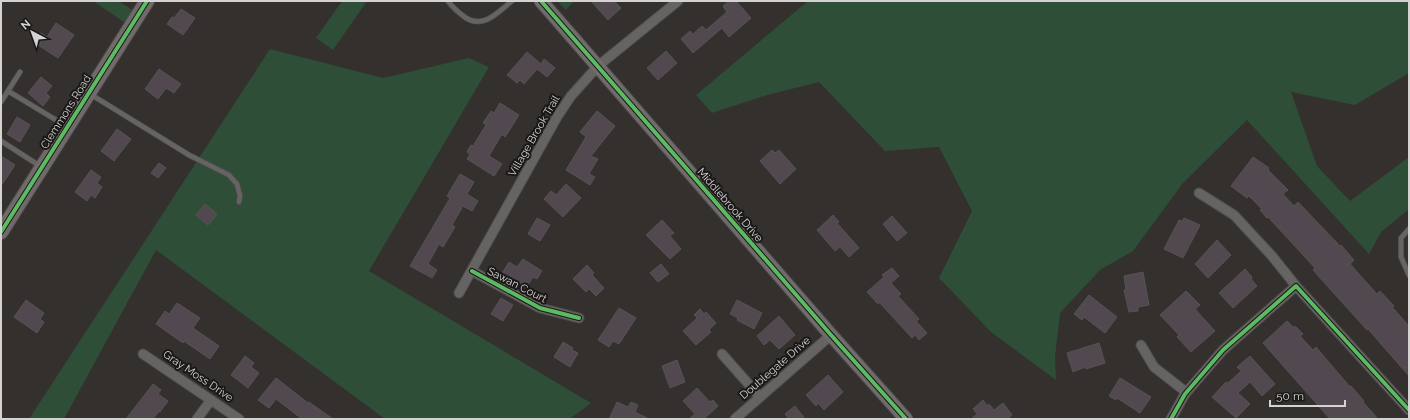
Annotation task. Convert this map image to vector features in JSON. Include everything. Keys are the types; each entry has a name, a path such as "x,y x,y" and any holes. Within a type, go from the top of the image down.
{"main road":[{"name":"Clemmons Road","path":"1,232 147,1"}],"street":[{"name":"Middlebrook Drive","path":"541,1 831,335 906,419"},
{"name":"Village Brook Trail","path":"459,293 557,117 571,96 598,66 678,1"},
{"path":"1199,193 1234,215 1272,256 1296,286 1409,410"},
{"name":"Sawan Court","path":"472,271 540,308 579,318"},
{"path":"1171,419 1186,392 1223,350 1296,286"},
{"name":"Doublegate Drive","path":"735,419 831,335"},
{"path":"1141,345 1154,367 1186,392"},
{"name":"Gray Moss Drive","path":"143,354 239,419"},
{"path":"722,354 760,397"},
{"path":"198,419 211,400"}],"lane":[{"path":"448,1 453,9 473,22 483,22 512,1"},
{"path":"1,102 20,72"},
{"path":"8,91 67,127"},
{"path":"88,94 189,155 229,175 237,184 240,196 239,202"},
{"path":"1,141 42,167"},
{"path":"1409,229 1401,238 1401,257 1409,274"}],"green space":[{"path":"93,1 118,1 134,11 127,22 124,22"},
{"path":"342,1 367,1 333,50 316,38"},
{"path":"557,1 574,1 566,10"},
{"path":"808,1 1409,1 1409,73 1355,105 1291,92 1317,166 1350,201 1409,157 1409,209 1381,232 1369,254 1247,120 1183,183 1133,251 1100,270 1060,313 1055,357 1056,380 991,332 939,278 972,211 939,147 885,151 819,82 767,95 712,113 696,95"},
{"path":"270,49 383,78 469,58 489,67 369,271 591,403 570,419 385,419 156,250 64,419 29,419"}],"building":[{"path":"591,1 614,1 621,8 608,20"},
{"path":"729,1 736,1 751,18 729,37 722,28 693,53 681,39 690,31 693,34 702,26 706,30 727,12 723,6"},
{"path":"181,9 195,18 183,35 167,24"},
{"path":"56,23 74,35 58,58 35,43 41,33 47,37"},
{"path":"666,51 677,63 658,80 647,68"},
{"path":"527,52 541,64 544,59 555,68 547,77 537,69 524,84 520,80 517,83 507,75"},
{"path":"159,69 181,84 174,93 166,88 158,99 145,89"},
{"path":"41,77 52,86 46,93 50,97 43,106 28,93"},
{"path":"500,103 519,115 505,137 502,134 489,156 502,164 494,176 467,159 470,154 467,152 471,145 473,146 486,125 483,123 491,111 494,113"},
{"path":"597,111 615,126 591,156 598,159 589,174 595,177 590,185 566,170 586,137 580,132"},
{"path":"17,117 30,125 20,142 7,134"},
{"path":"117,129 131,139 114,161 101,151"},
{"path":"772,150 775,153 779,150 796,169 780,184 760,161"},
{"path":"1,156 15,165 1,186"},
{"path":"1253,157 1269,168 1268,170 1288,190 1283,194 1294,206 1298,202 1340,246 1341,245 1354,260 1350,264 1377,294 1380,291 1394,306 1392,307 1409,326 1409,376 1313,270 1315,268 1260,210 1262,209 1249,196 1247,198 1231,186"},
{"path":"159,163 166,168 158,178 151,173"},
{"path":"91,170 101,177 97,183 102,187 95,198 91,195 87,201 75,192"},
{"path":"460,174 474,182 467,194 478,201 472,211 463,206 452,225 455,227 443,247 439,244 428,264 437,270 432,278 410,266 450,198 447,196"},
{"path":"566,184 581,198 563,217 544,199 551,191 556,195"},
{"path":"205,204 217,214 208,225 196,215"},
{"path":"833,215 839,222 837,223 859,248 849,257 840,247 835,251 817,230"},
{"path":"892,216 907,233 897,241 883,224"},
{"path":"537,218 550,225 540,241 528,234"},
{"path":"1184,218 1200,225 1183,258 1164,249 1179,220 1182,221"},
{"path":"662,220 674,233 670,236 681,249 670,259 646,235"},
{"path":"1217,240 1231,255 1208,278 1195,264"},
{"path":"523,259 542,271 537,279 533,277 526,288 502,273 509,262 517,267"},
{"path":"661,264 669,274 658,282 650,273"},
{"path":"587,265 594,273 592,275 604,288 596,296 589,289 586,292 573,279"},
{"path":"892,268 899,276 891,283 901,294 898,296 919,319 916,321 927,333 919,340 915,335 912,338 879,302 878,304 867,292 884,277 882,275"},
{"path":"1245,269 1257,286 1233,308 1219,293"},
{"path":"1143,272 1149,305 1138,307 1138,311 1129,312 1124,290 1126,290 1124,276"},
{"path":"1186,291 1200,305 1195,309 1215,331 1191,352 1177,337 1179,335 1160,315"},
{"path":"1089,295 1117,317 1105,333 1084,317 1082,320 1074,314"},
{"path":"501,298 513,305 503,321 491,314"},
{"path":"26,300 44,313 40,319 44,322 37,333 14,317"},
{"path":"737,300 762,313 754,329 737,320 738,318 730,314"},
{"path":"177,303 200,318 193,328 219,346 210,359 184,341 183,343 156,324 165,311 169,314"},
{"path":"619,308 636,318 619,344 613,341 609,347 598,340"},
{"path":"700,309 704,314 706,312 716,323 709,330 711,332 696,345 683,331 697,318 694,315"},
{"path":"779,316 795,335 779,349 770,340 764,345 757,336"},
{"path":"1287,321 1303,334 1300,336 1313,350 1316,347 1378,419 1330,419 1263,343"},
{"path":"563,342 578,353 570,367 554,357"},
{"path":"1099,343 1105,363 1086,369 1085,367 1073,372 1067,353"},
{"path":"245,356 254,363 251,367 259,373 248,388 231,375"},
{"path":"1250,356 1275,384 1262,396 1250,382 1238,393 1250,404 1236,418 1212,397 1226,382 1228,383 1241,371 1237,367"},
{"path":"677,360 685,382 670,388 662,366"},
{"path":"828,375 843,392 824,410 818,403 816,406 806,395"},
{"path":"276,378 308,403 309,402 333,419 302,419 276,399 269,408 258,400"},
{"path":"1120,378 1151,397 1140,413 1117,398 1116,400 1109,396"},
{"path":"153,384 161,390 158,394 168,401 160,412 159,411 153,419 126,419"},
{"path":"697,388 710,402 713,400 718,406 704,419 689,419 695,414 683,401"},
{"path":"983,400 987,406 989,404 994,410 1003,403 1012,415 1007,419 971,419 977,414 973,409"},
{"path":"617,402 628,407 631,402 638,405 635,412 649,419 609,419"},
{"path":"795,406 805,419 789,419 785,414"}],"cycle path":[{"path":"1,232 147,1"},
{"path":"541,1 831,335 906,419"},
{"path":"472,271 540,308 579,318"},
{"path":"1171,419 1185,394 1223,350 1296,286 1409,410"}]}
